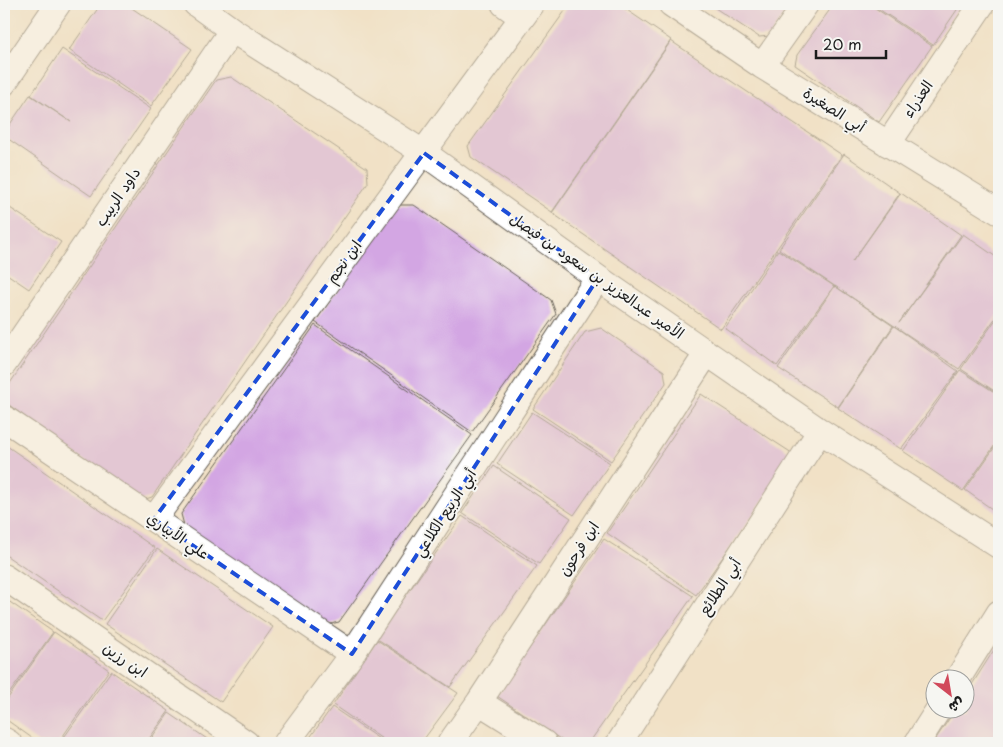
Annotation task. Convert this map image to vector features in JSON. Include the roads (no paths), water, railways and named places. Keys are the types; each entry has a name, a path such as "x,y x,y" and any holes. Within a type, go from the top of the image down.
{"street":[{"path":"4,83 58,4"},
{"name":"الأمير عبدالعزيز بن سعود بن فيصل","path":"196,4 232,30 424,153 598,278 820,431 999,546"},
{"name":"أبي الصغيرة","path":"671,4 762,66 999,211"},
{"path":"762,66 806,4"},
{"name":"العذراء","path":"888,144 982,4"},
{"name":"ابن نجم","path":"154,520 424,153 519,8"},
{"name":"داود الربيب","path":"4,364 232,30"},
{"name":"أبي الربيع الكلاعي","path":"286,743 352,654 598,278"},
{"name":"ابن فرحون","path":"450,743 479,702 707,353"},
{"name":"علي الأبياري","path":"4,418 352,654"},
{"name":"أبي الطلائع","path":"620,743 820,431"},
{"name":"ابن رزين","path":"4,577 246,743"},
{"path":"963,670 999,613"},
{"path":"479,702 544,743"},
{"path":"917,743 932,720"},
{"path":"4,740 9,743"}]}
